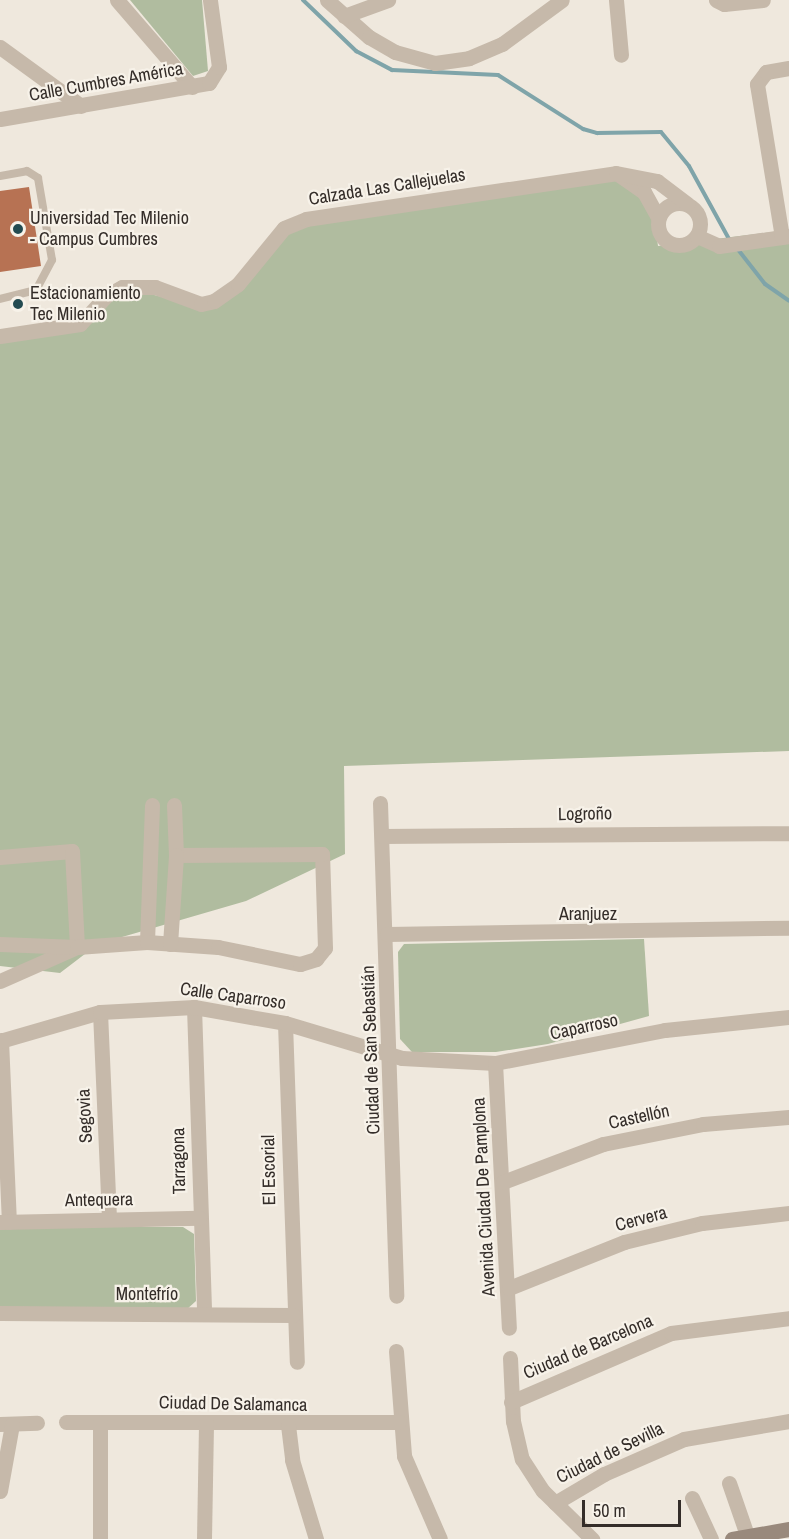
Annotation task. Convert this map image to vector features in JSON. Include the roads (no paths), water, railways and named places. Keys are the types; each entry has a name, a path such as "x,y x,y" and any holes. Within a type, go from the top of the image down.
{"main road":[{"path":"739,1537 789,1529"}],"street":[{"path":"117,0 192,87"},
{"name":"Calle Cumbres América","path":"0,119 192,87 215,76 219,67 210,0"},
{"path":"327,0 344,16 395,52 435,63 469,58 502,44 562,0"},
{"path":"344,16 388,0"},
{"path":"616,0 621,55"},
{"path":"716,0 724,4 763,0"},
{"path":"0,47 81,106"},
{"path":"697,236 719,246 786,237 757,84 766,72 789,68"},
{"path":"616,173 644,192 658,217 659,231 668,242 681,245 697,236"},
{"name":"Calzada Las Callejuelas","path":"0,336 81,324 107,294 122,288 155,287 201,304 214,301 238,284 279,233 306,219 616,173 657,181 687,204"},
{"path":"658,217 673,203 687,204 700,220 697,236"},
{"name":"Ciudad de San Sebastián","path":"380,803 387,934 387,1055 396,1296"},
{"path":"147,942 153,804"},
{"path":"170,944 176,855 174,805"},
{"name":"Logroño","path":"382,836 789,833"},
{"path":"0,857 72,851 77,947"},
{"path":"0,944 77,947 147,942 218,947 300,964 316,959 325,948 322,854 176,855"},
{"name":"Aranjuez","path":"387,934 789,928"},
{"path":"0,981 77,947"},
{"name":"Calle Caparroso","path":"1,1041 100,1012 194,1007 285,1023 387,1055"},
{"name":"Tarragona","path":"194,1007 199,1218 204,1314"},
{"name":"Segovia","path":"100,1012 109,1219"},
{"name":"Caparroso","path":"387,1055 495,1063 665,1030 789,1017"},
{"name":"El Escorial","path":"285,1023 297,1362"},
{"path":"1,1041 4,1222"},
{"name":"Avenida Ciudad De Pamplona","path":"495,1063 509,1288 509,1328"},
{"path":"789,1117 789,1130"},
{"name":"Castellón","path":"503,1182 603,1144 703,1124 789,1117"},
{"name":"Cervera","path":"509,1288 624,1242 702,1223 789,1213"},
{"name":"Antequera","path":"4,1222 199,1218"},
{"name":"Montefrío","path":"0,1313 294,1315"},
{"name":"Ciudad de Barcelona","path":"512,1402 671,1333 789,1318"},
{"path":"396,1351 399,1422 414,1487 440,1539"},
{"path":"510,1358 512,1402 522,1459 555,1503 592,1539"},
{"name":"Ciudad de Sevilla","path":"555,1503 604,1474 684,1439 789,1421"},
{"name":"Ciudad De Salamanca","path":"66,1422 288,1425 399,1422"},
{"path":"0,1491 6,1424 37,1423"},
{"path":"100,1423 100,1539"},
{"path":"204,1539 206,1423"},
{"path":"288,1425 292,1460 316,1539"},
{"path":"729,1483 739,1537"},
{"path":"692,1498 711,1539"}],"lane":[{"path":"0,176 27,171 38,177 52,260 36,290 0,299"}],"waterway":[{"path":"303,0 356,51 392,70 498,75 583,129 597,133 661,132 689,166 729,239"},
{"path":"736,247 765,284 789,301"}],"place":[{"name":"Universidad Tec Milenio - Campus Cumbres","path":"18,229"},
{"name":"Estacionamiento Tec Milenio","path":"18,304"}]}
